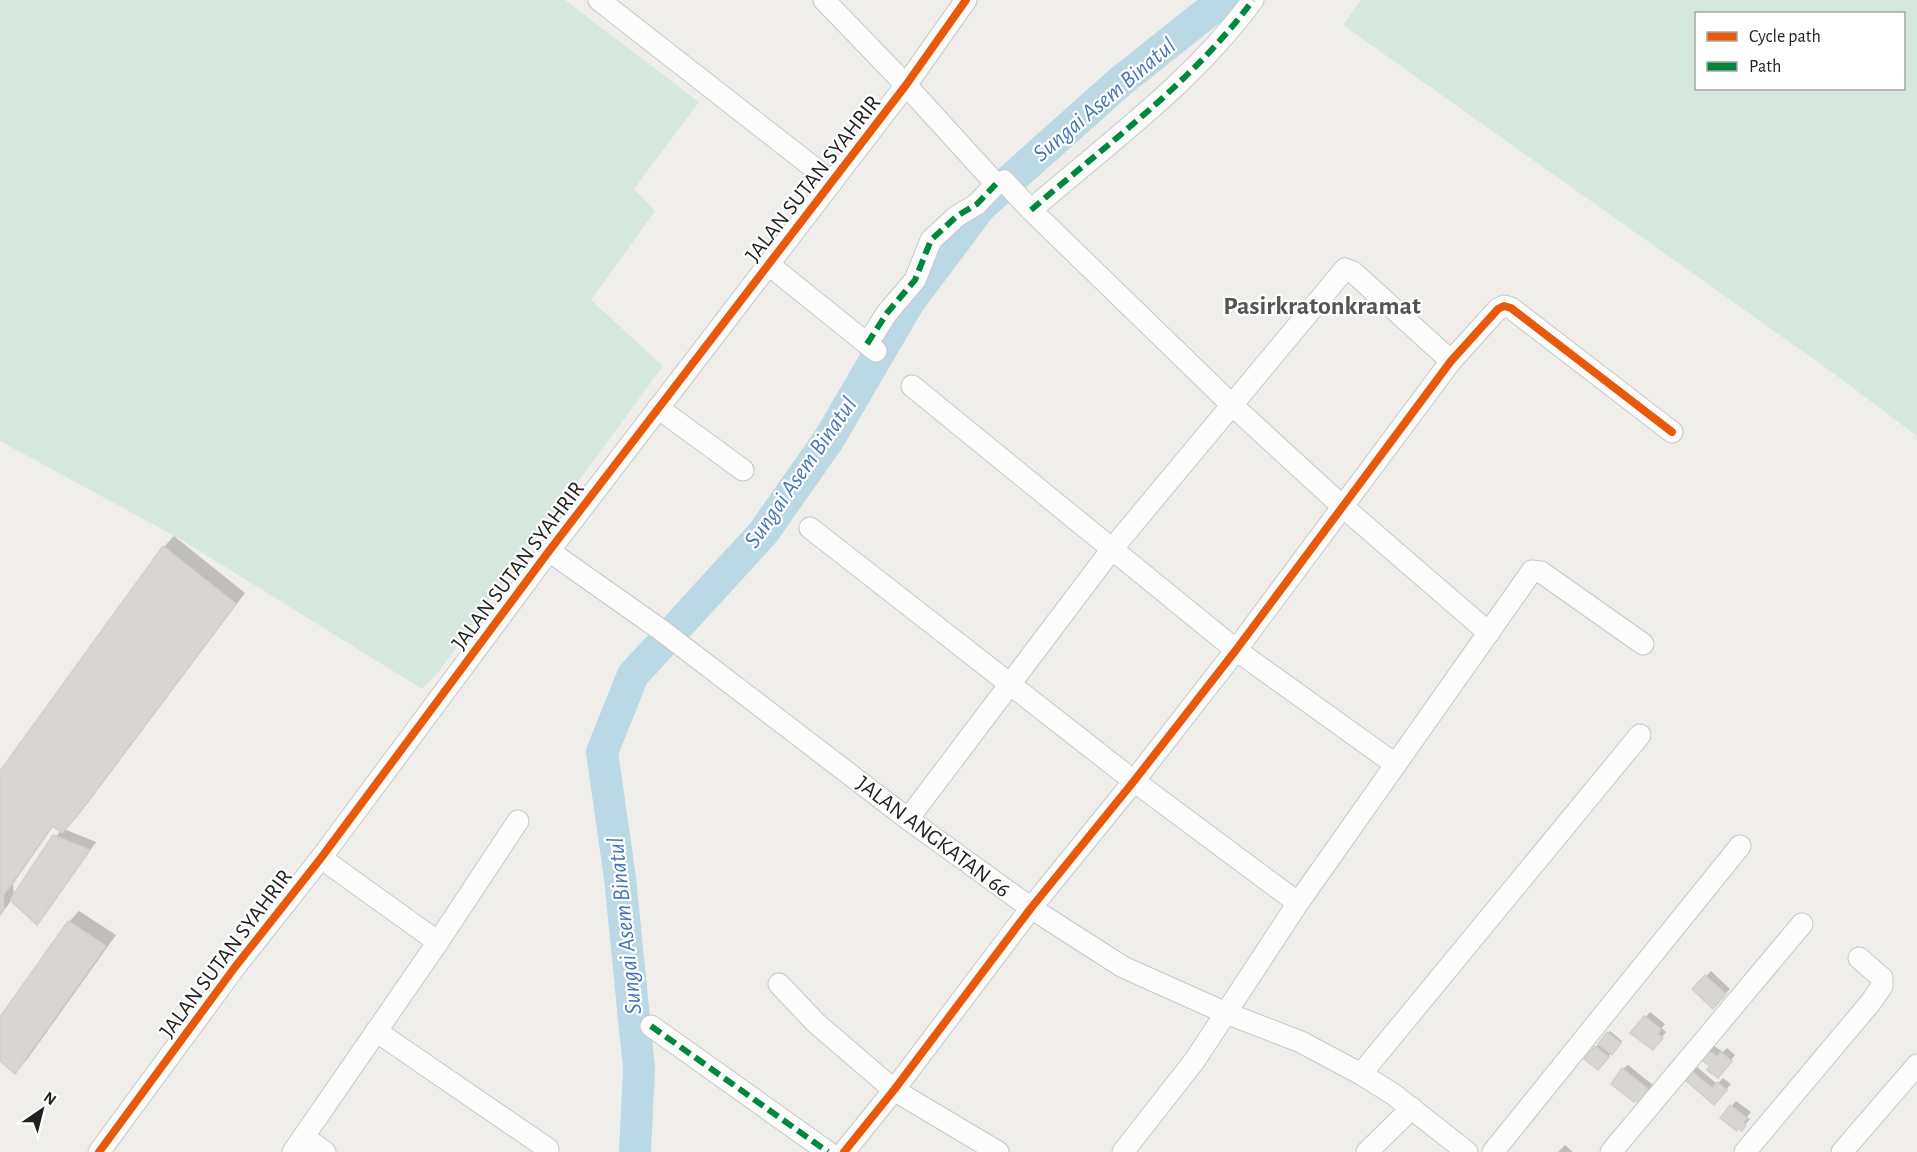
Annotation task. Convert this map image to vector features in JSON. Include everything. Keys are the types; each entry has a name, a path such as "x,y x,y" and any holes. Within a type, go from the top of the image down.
{"street":[{"path":"599,0 832,182"},
{"path":"824,0 1000,182 1232,405 1342,506 1489,633"},
{"name":"JALAN SUTAN SYAHRIR","path":"99,1152 235,967 321,858 549,550 906,85 966,0"},
{"path":"1029,208 1189,74 1253,0"},
{"path":"768,264 872,347 887,314 915,280 931,240 957,216 977,204 1000,182"},
{"path":"908,819 1112,549 1341,273 1347,269 1353,272 1451,361"},
{"path":"844,1152 894,1090 1031,908 1236,650 1451,361 1498,309 1507,306 1672,432"},
{"path":"912,386 1236,650 1395,764"},
{"path":"658,408 743,470"},
{"path":"810,528 1134,781 1298,903"},
{"name":"JALAN ANGKATAN 66","path":"549,550 661,630 908,819 1031,908 1123,967 1226,1013 1301,1042 1361,1074 1412,1108 1467,1152"},
{"path":"1123,1152 1195,1060 1298,903 1530,573 1536,570 1643,644"},
{"path":"1361,1074 1640,735"},
{"path":"325,1152 299,1144 518,821"},
{"path":"1493,1152 1740,846"},
{"path":"321,858 438,942"},
{"path":"1611,1152 1802,924"},
{"path":"1745,1152 1882,986 1882,978 1859,958"},
{"path":"779,984 816,1023 894,1090 998,1152"},
{"path":"651,1026 828,1152"},
{"path":"376,1031 548,1149"},
{"path":"1842,1152 1917,1065"},
{"path":"1367,1152 1412,1108"}],"shaded area":[{"path":"0,0 565,0 699,102 634,189 655,211 591,300 663,366 437,674 422,689 180,539 0,441"},
{"path":"1361,0 1917,0 1917,436 1836,375 1343,25"}],"building":[{"path":"163,546 236,604 77,816 62,833 52,826 3,896 4,908 0,914 0,771"},
{"path":"53,835 90,850 37,925 10,900"},
{"path":"68,921 106,946 15,1074 0,1061 0,1017"},
{"path":"1705,975 1726,994 1713,1009 1692,989"},
{"path":"1644,1016 1661,1029 1658,1034 1663,1038 1653,1050 1630,1033"},
{"path":"1607,1032 1621,1043 1612,1055 1598,1044"},
{"path":"1595,1046 1609,1057 1598,1070 1584,1059"},
{"path":"1707,1049 1717,1057 1721,1052 1732,1061 1718,1078 1707,1070 1710,1066 1700,1059"},
{"path":"1622,1068 1649,1090 1640,1103 1636,1100 1634,1102 1611,1084"},
{"path":"1690,1070 1712,1088 1717,1082 1727,1090 1714,1105 1683,1078"},
{"path":"1730,1105 1747,1118 1743,1123 1746,1125 1742,1131 1738,1128 1737,1131 1720,1118"}],"waterway":[{"name":"Sungai Asem Binatul","path":"635,1152 639,1069 620,878 602,752 633,675 763,533 829,439 909,302 981,206 1121,81 1223,0"}],"marked path":[{"path":"1031,210 1176,85 1229,30 1253,0"},
{"path":"867,344 887,313 915,280 931,240 957,216 977,204 996,184"},
{"path":"651,1026 828,1152"}],"cycle path":[{"path":"99,1152 235,967 321,858 549,551 906,85 966,0"},
{"path":"844,1152 894,1090 1031,908 1236,650 1451,361 1498,309 1504,306 1511,308 1672,432"}],"district":[{"name":"Pasirkratonkramat","path":"1322,305"}]}
